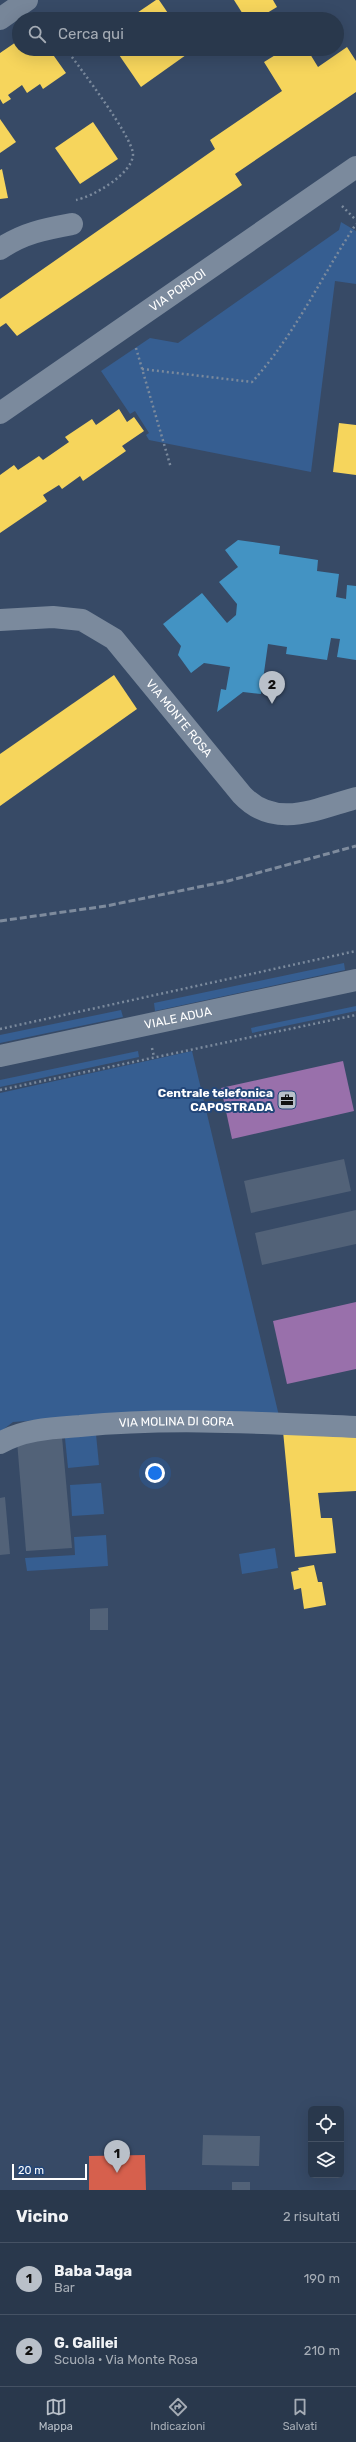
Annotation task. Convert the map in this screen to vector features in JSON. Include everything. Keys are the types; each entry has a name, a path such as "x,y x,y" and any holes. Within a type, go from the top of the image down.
{"main road":[{"path":"0,19 27,0"},
{"name":"VIALE ADUA","path":"0,1056 356,980"}],"street":[{"name":"VIA PORDOI","path":"0,413 356,167"},
{"path":"0,249 12,240 33,231 72,224"},
{"name":"VIA MONTE ROSA","path":"0,620 54,617 82,620 114,639 242,794 262,810 286,816 356,798"},
{"name":"VIA MOLINA DI GORA","path":"0,1443 16,1435 49,1428 134,1422 202,1421 356,1426"}],"path":[{"path":"69,201 92,195 114,180 130,165 133,156 131,147 115,119 71,56"},
{"path":"142,369 252,382 266,367 299,320 356,224"},
{"path":"122,328 136,347 171,468"},
{"path":"0,1029 356,951"},
{"path":"0,1090 356,1015"}],"shaded area":[{"path":"341,222 356,231 356,284 335,281 311,472 149,440 146,435 149,433 135,411 130,414 101,371 150,338 178,343 339,230"},
{"path":"344,963 345,970 155,1011 154,1003"},
{"path":"356,1006 356,1011 252,1033 251,1028"},
{"path":"121,1010 123,1017 0,1043 0,1035"},
{"path":"138,1051 139,1057 0,1087 0,1080"},
{"path":"192,1051 279,1416 165,1411 13,1422 0,1432 0,1093"},
{"path":"96,1434 99,1465 68,1468 65,1438"},
{"path":"101,1483 104,1514 72,1516 70,1485"},
{"path":"106,1535 108,1566 27,1571 25,1558 75,1555 74,1537"},
{"path":"275,1548 278,1568 242,1574 239,1554"}],"building: Abitazioni":[{"path":"156,0 159,0 167,12 138,12"},
{"path":"234,0 273,0 277,7 269,12 242,12"},
{"path":"12,45 12,56 54,56 66,73 43,89 40,84 27,93 22,85 8,95 11,99 3,104 0,99 0,53"},
{"path":"347,47 356,61 356,92 235,174 242,185 17,336 6,323 0,327 0,299 215,149 210,140 282,91 264,62 274,56 311,56 318,67 334,56 344,56 344,49"},
{"path":"120,56 185,56 141,87"},
{"path":"0,119 16,142 0,153"},
{"path":"93,122 118,159 80,184 55,148"},
{"path":"2,169 8,198 0,199 0,170"},
{"path":"119,409 127,422 134,417 144,431 122,446 126,451 83,481 80,476 62,489 59,485 43,495 47,501 0,533 0,475 14,465 18,470 39,456 43,460 69,442 65,437 92,419 96,425"},
{"path":"339,423 356,425 356,475 333,472"},
{"path":"114,675 137,709 0,806 0,754"},
{"path":"283,1431 356,1434 356,1491 318,1493 321,1518 332,1518 336,1553 295,1557"},
{"path":"314,1565 318,1582 322,1582 326,1605 304,1609 301,1588 294,1590 291,1572 299,1570 298,1568"}],"building: Negozi":[{"path":"145,2155 146,2190 89,2190 89,2156"}],"building: Uffici":[{"name":"Centrale telefonica CAPOSTRADA","path":"343,1061 354,1111 232,1139 221,1088"},
{"path":"356,1302 356,1369 287,1384 273,1321"}],"building: Scuole":[{"path":"238,540 280,546 279,554 318,560 317,571 339,574 336,597 346,599 347,585 356,586 356,660 337,657 340,639 331,638 327,660 286,654 287,647 268,644 261,694 243,692 217,712 221,689 226,690 230,667 204,663 191,673 178,655 181,646 163,624 202,593 227,623 236,615 237,604 219,582 238,567 225,550"}],"building: Altro":[{"path":"344,1159 351,1191 251,1213 244,1181"},
{"path":"356,1210 356,1244 262,1265 255,1233"},
{"path":"62,1437 72,1548 26,1551 17,1441"},
{"path":"5,1497 10,1554 0,1555 0,1498"},
{"path":"108,1608 108,1630 90,1630 90,1609"},
{"path":"203,2135 260,2136 259,2166 202,2165"},
{"path":"232,2182 250,2182 250,2190 232,2190"}],"railway":[{"path":"0,921 106,906 228,881 356,846"}],"place":[{"name":"G. Galilei","path":"272,704"},
{"name":"Centrale telefonica CAPOSTRADA","path":"287,1100"},
{"name":"Baba Jaga","path":"117,2173"}]}
